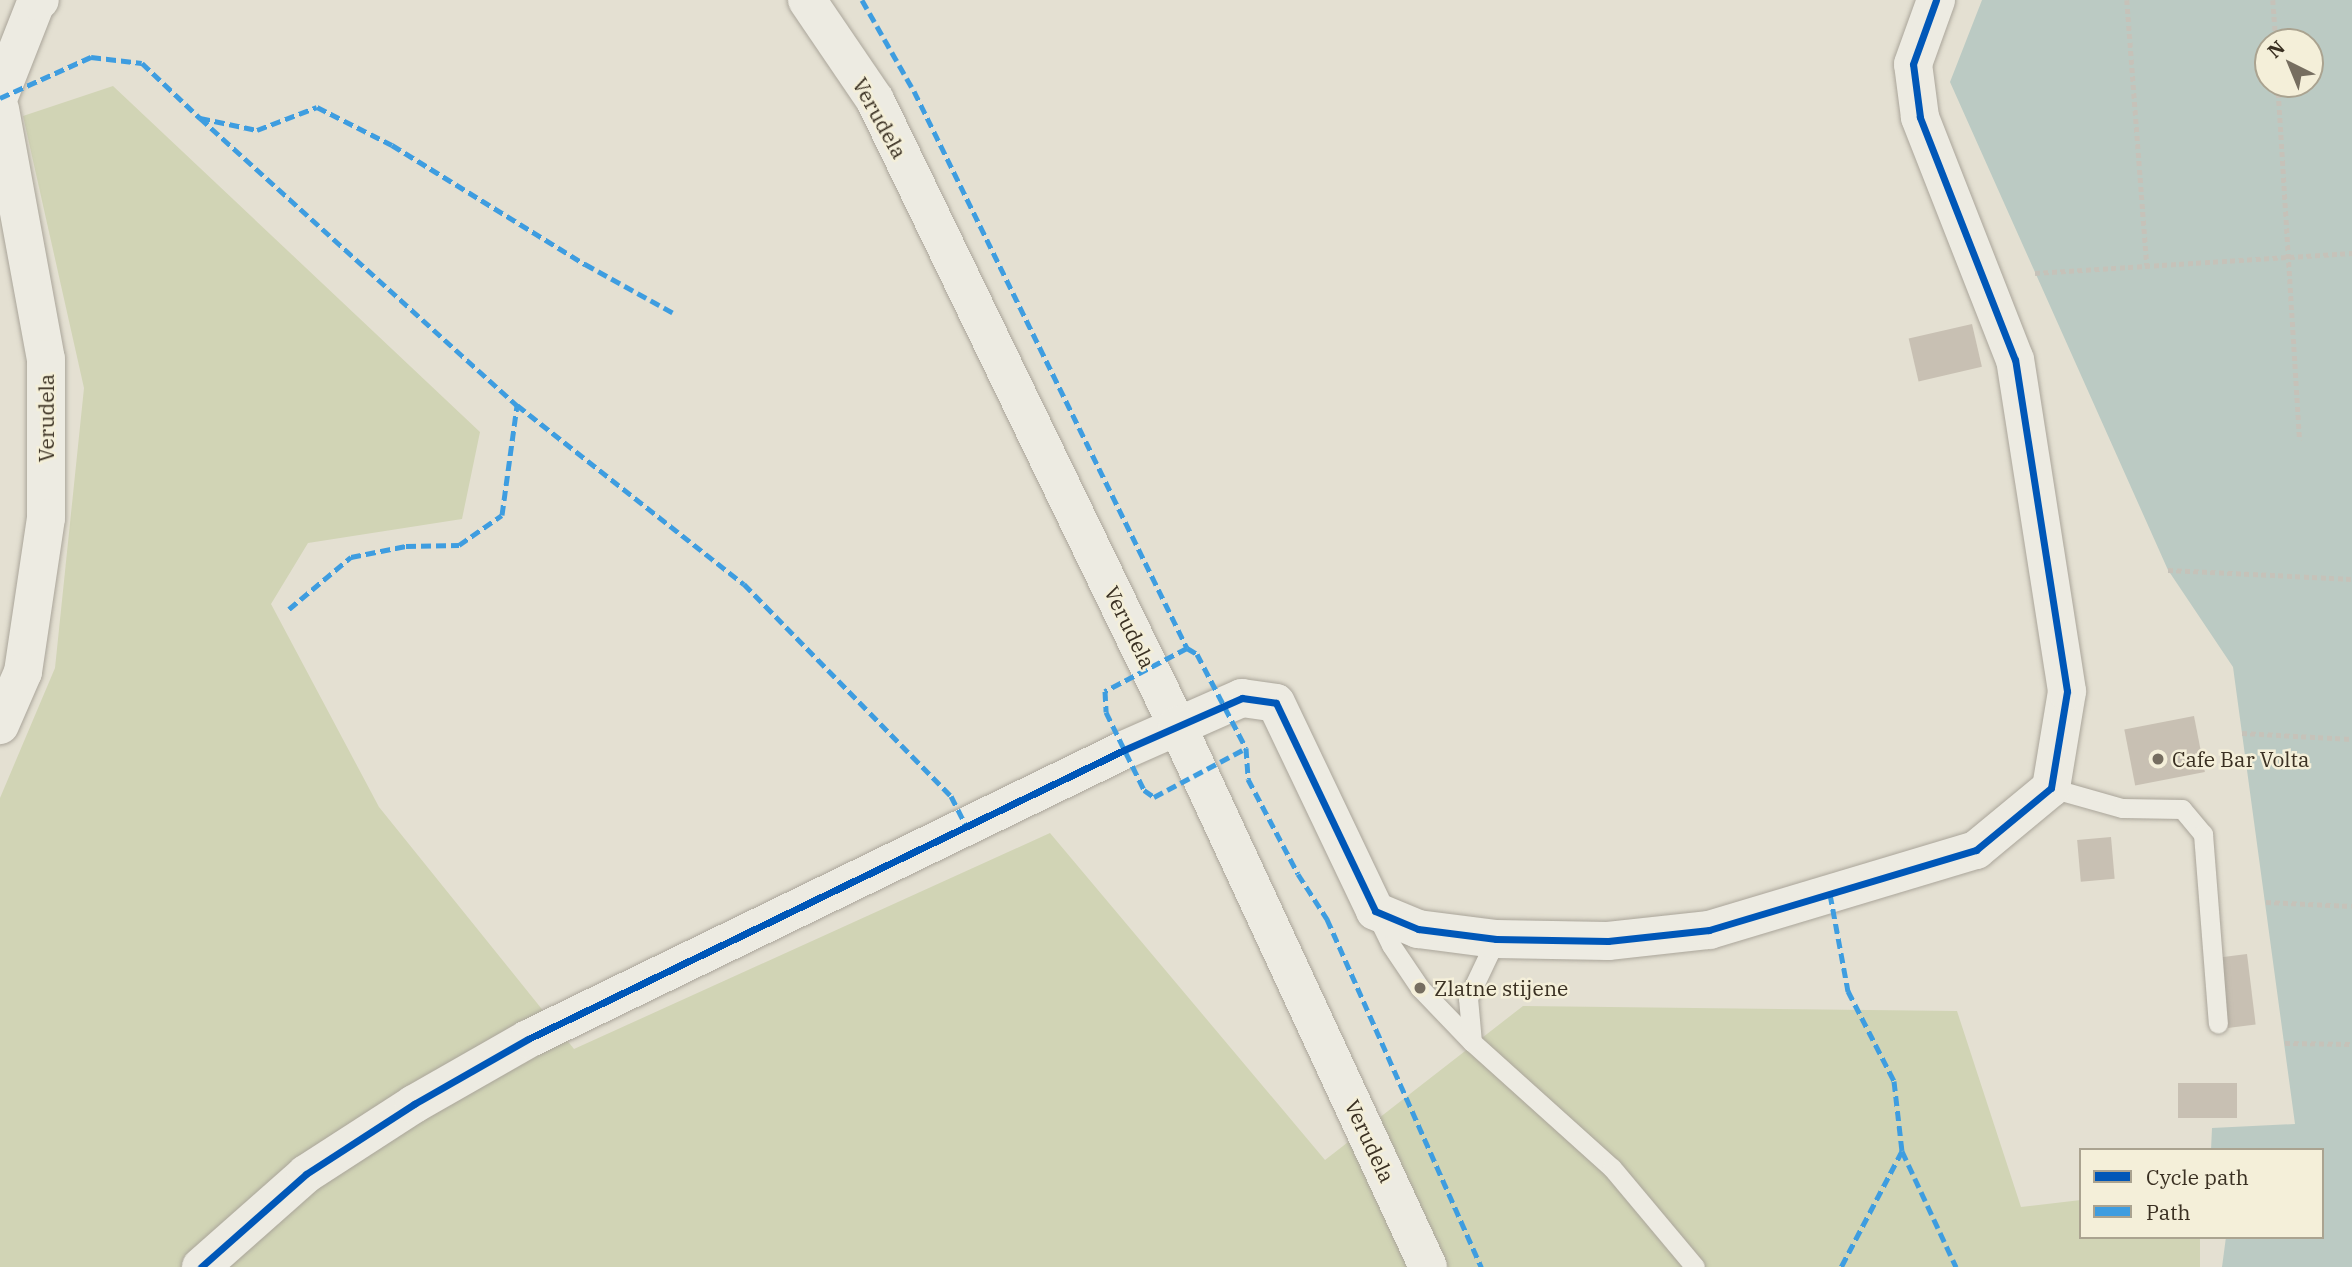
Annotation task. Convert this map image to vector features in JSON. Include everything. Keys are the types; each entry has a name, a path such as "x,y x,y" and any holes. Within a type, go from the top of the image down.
{"street":[{"path":"0,94 38,0"},
{"name":"Verudela","path":"807,0 875,100 1177,725 1428,1267"},
{"path":"201,1267 306,1174 414,1104 528,1039 1177,725 1242,698 1276,703 1374,911 1418,929 1496,939 1608,941 1709,930 1976,850 2051,788 2067,691 2014,360 1920,117 1913,64 1936,0"},
{"name":"Verudela","path":"0,109 46,359 46,517 23,672 0,725"}],"lane":[{"path":"2051,788 2122,807 2182,809 2203,834 2218,1023"},
{"path":"1374,911 1391,945 1420,988 1472,1042 1612,1168 1695,1267"},
{"path":"1472,1042 1468,998 1496,939"}],"path":[{"path":"2127,0 2147,265"},
{"path":"2273,0 2275,28"},
{"path":"2279,98 2300,440"},
{"path":"2035,273 2352,253"},
{"path":"2168,570 2352,579"},
{"path":"2242,733 2352,739"},
{"path":"2266,902 2352,906"},
{"path":"2285,1043 2352,1044"}],"green space":[{"path":"113,86 480,432 462,519 308,543 271,604 379,807 574,1049 1050,833 1325,1160 1523,1006 1957,1011 2021,1207 2079,1200 2079,1239 2200,1239 2200,1267 0,1267 0,798 55,668 84,388 23,116"}],"shaded area":[{"path":"1982,0 2352,0 2352,1267 2222,1267 2226,1239 2324,1239 2324,1148 2211,1148 2212,1128 2295,1124 2233,667 2168,570 1950,82"}],"building":[{"path":"1972,324 1982,367 1919,381 1909,339"},
{"path":"2194,716 2205,772 2135,786 2124,730"},
{"path":"2111,837 2115,879 2081,882 2077,840"},
{"path":"2247,954 2256,1024 2228,1028 2219,957"},
{"path":"2178,1083 2237,1083 2237,1118 2178,1118"}],"marked path":[{"path":"862,0 914,91 1187,648 1197,654 1246,748 1248,779 1298,874 1327,919 1481,1267"},
{"path":"0,98 91,57 142,63 200,118 257,130 317,107 392,145 585,264 677,315"},
{"path":"200,118 517,405 744,584 951,796 966,826"},
{"path":"289,609 351,557 406,546 459,545 502,515 517,405"},
{"path":"1187,648 1105,691 1106,712 1144,790 1154,797 1246,748"},
{"path":"1830,894 1848,991 1894,1081 1902,1151 1841,1267"},
{"path":"1902,1151 1956,1267"}],"cycle path":[{"path":"201,1267 306,1174 414,1104 528,1039 1124,750 1242,698 1276,703 1375,911 1418,929 1496,939 1608,941 1709,930 1976,850 2051,788 2067,691 2015,360 1920,117 1913,64 1936,0"}],"place":[{"name":"Cafe Bar Volta","path":"2158,759"},
{"name":"Zlatne stijene","path":"1420,988"}]}
